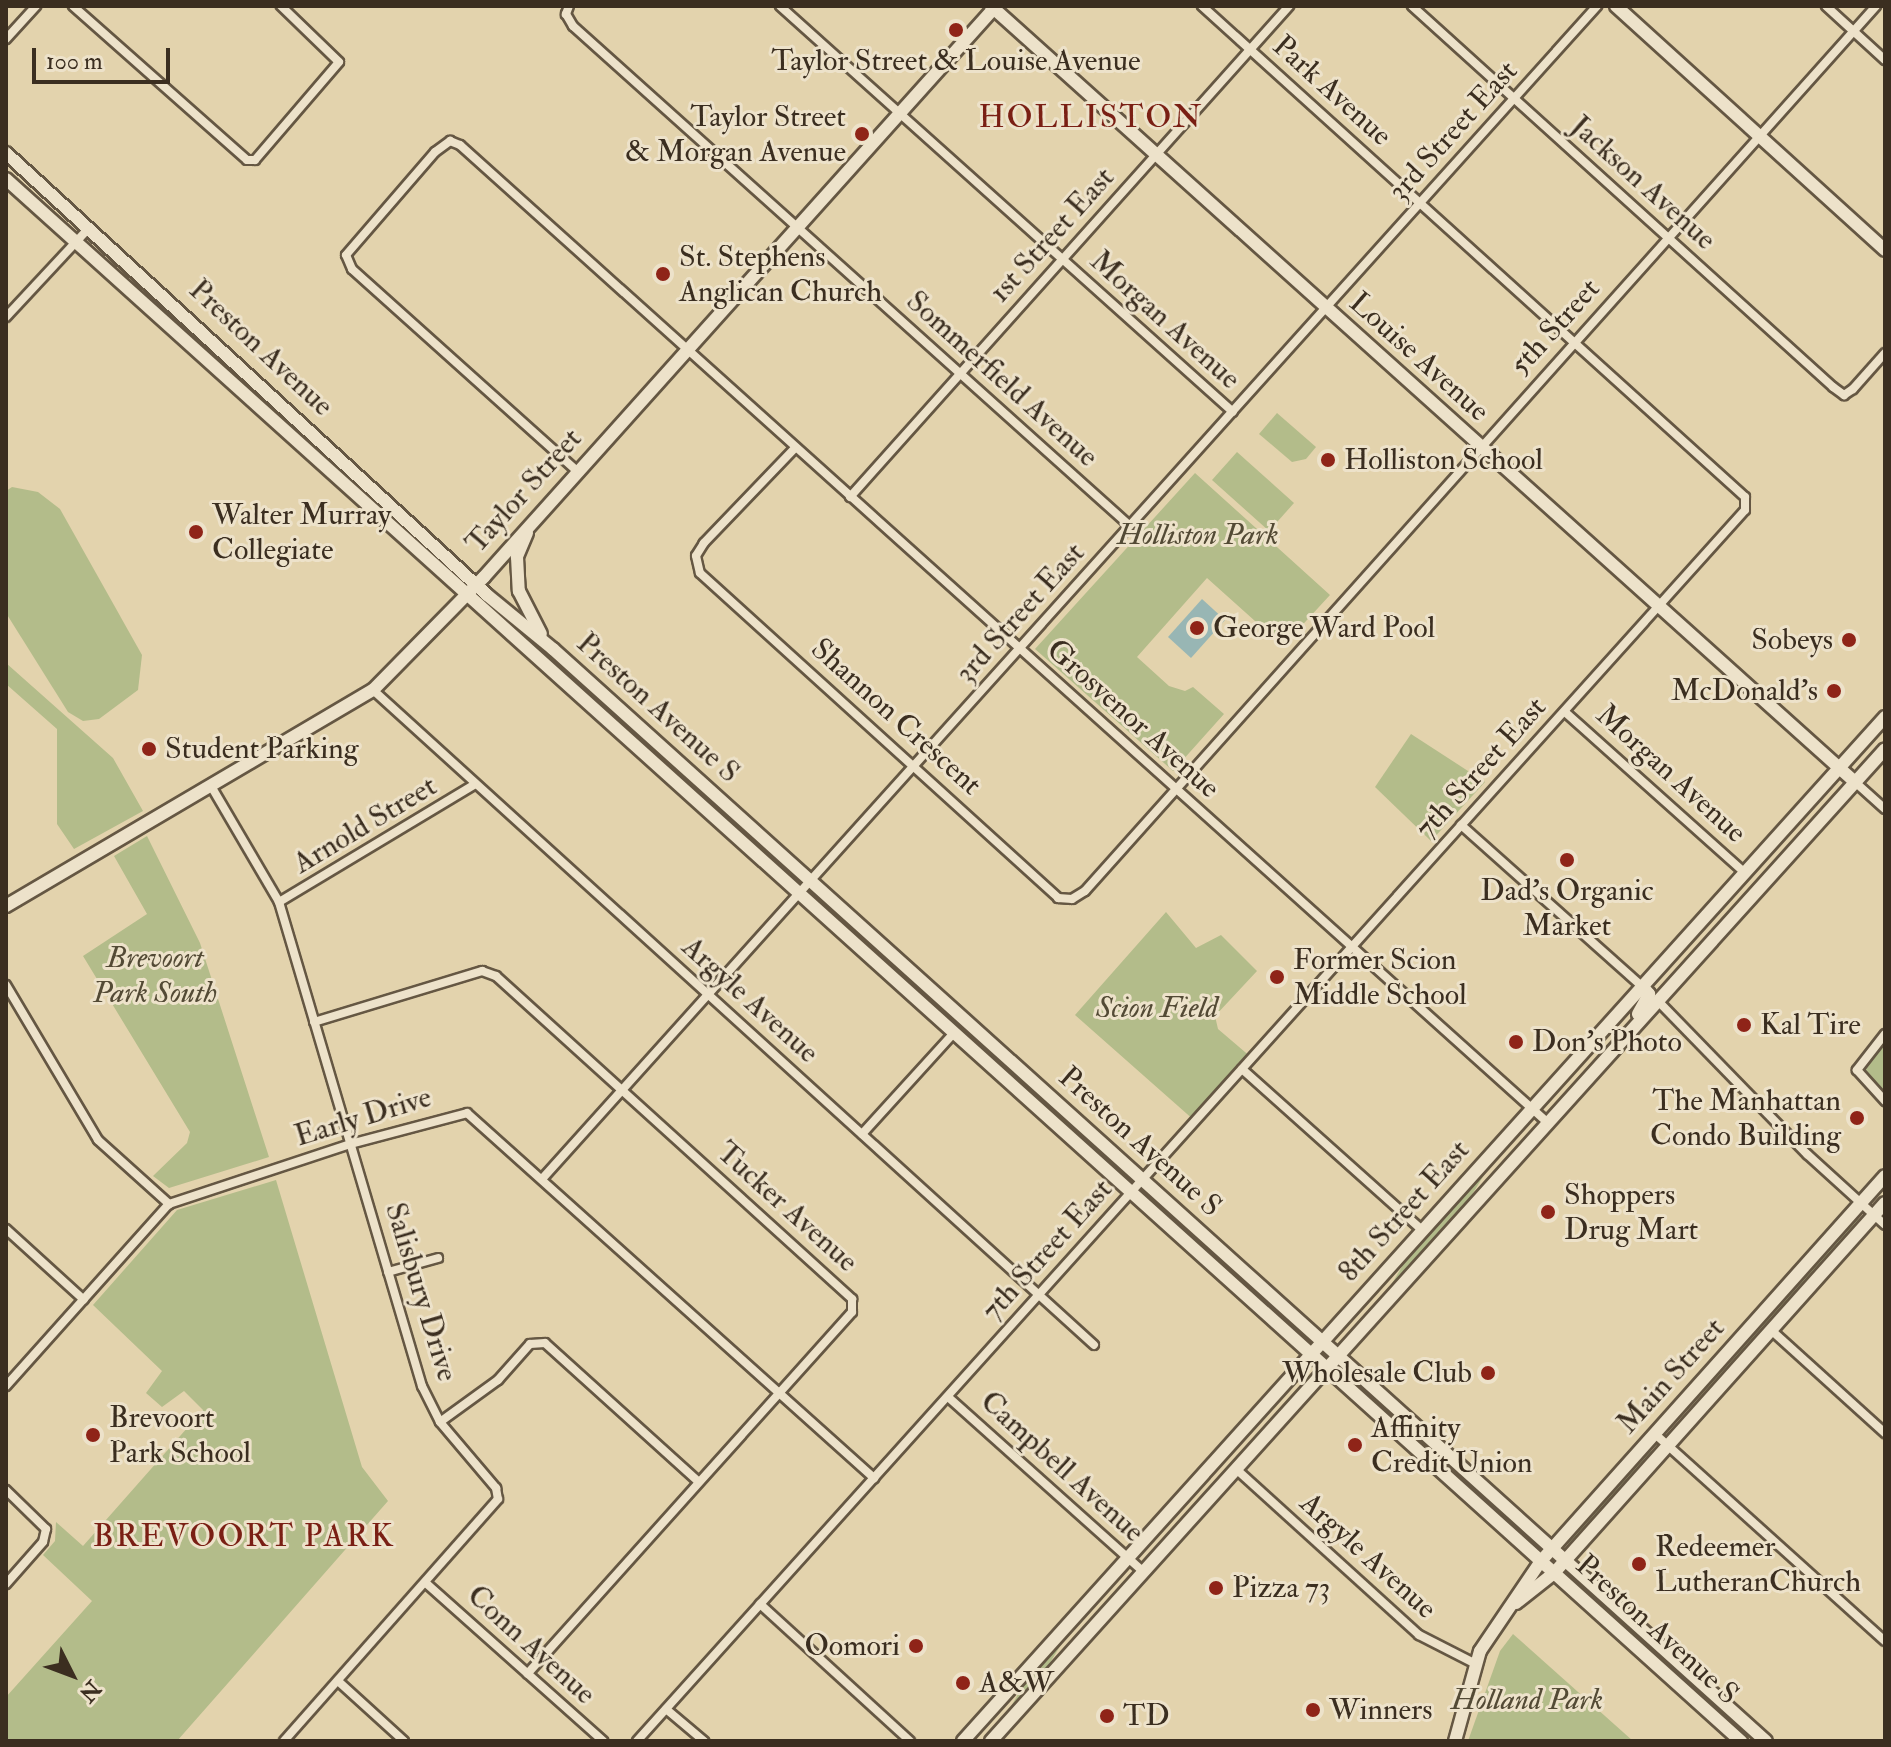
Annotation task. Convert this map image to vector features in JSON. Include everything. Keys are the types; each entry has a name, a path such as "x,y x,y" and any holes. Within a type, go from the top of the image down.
{"main road":[{"path":"1616,6 1885,250"},
{"name":"Taylor Street","path":"6,906 373,690 477,584 993,7"},
{"name":"Louise Avenue","path":"993,7 1855,782"},
{"name":"Preston Avenue","path":"6,153 477,584"},
{"name":"Preston Avenue","path":"6,179 466,595"},
{"path":"533,518 517,557 519,591 535,627 553,649"},
{"name":"Preston Avenue S","path":"477,584 1324,1341 1766,1741"},
{"name":"Preston Avenue S","path":"466,595 1741,1741"},
{"name":"8th Street East","path":"963,1741 1885,717"},
{"name":"8th Street East","path":"991,1741 1885,749"},
{"path":"1612,1052 1646,1002 1649,994 1642,986"},
{"name":"Main Street","path":"1455,1741 1476,1664 1501,1616 1541,1561 1885,1176"},
{"name":"Main Street","path":"1501,1616 1554,1573 1885,1203"}],"street":[{"path":"6,39 36,6"},
{"path":"73,6 247,160 255,160 339,62 281,6"},
{"name":"Sommerfield Avenue","path":"569,6 566,14 573,26 1130,526"},
{"name":"Morgan Avenue","path":"780,6 1233,412"},
{"name":"Park Avenue","path":"1202,6 1747,504"},
{"name":"1st Street East","path":"850,497 1289,6"},
{"name":"Jackson Avenue","path":"1412,6 1844,395 1885,353"},
{"name":"3rd Street East","path":"542,1179 1597,6"},
{"path":"1826,6 1885,60"},
{"name":"5th Street","path":"1173,787 1876,6"},
{"name":"Grosvenor Avenue","path":"577,471 352,269 346,255 435,152 450,141 460,145 1548,1123"},
{"path":"6,317 89,228"},
{"name":"Shannon Crescent","path":"795,448 704,543 696,556 700,573 1058,898 1072,899 1085,891 1173,787"},
{"name":"7th Street East","path":"637,1741 1565,712 1747,504"},
{"name":"Argyle Avenue","path":"373,690 474,785 1094,1345"},
{"name":"Morgan Avenue","path":"1565,712 1745,873"},
{"name":"Louise Avenue","path":"1855,782 1885,809"},
{"name":"Arnold Street","path":"279,902 474,785"},
{"name":"Salisbury Drive","path":"211,786 279,902 422,1386 440,1422 496,1488 498,1499 427,1584 284,1741"},
{"path":"1461,825 1642,986"},
{"name":"Tucker Avenue","path":"314,1022 482,971 496,976 852,1299 852,1312 527,1674"},
{"path":"6,985 98,1140 169,1204 6,1386"},
{"path":"1658,1001 1885,1225"},
{"path":"862,1134 954,1033"},
{"path":"1885,1034 1857,1070 1885,1101"},
{"path":"1242,1069 1421,1229"},
{"name":"Early Drive","path":"169,1204 350,1144 467,1113 874,1478"},
{"path":"6,1229 84,1300"},
{"path":"388,1272 438,1258"},
{"path":"1771,1330 1885,1433"},
{"path":"440,1422 498,1380 530,1344 545,1343 699,1482"},
{"name":"Campbell Avenue","path":"948,1397 1144,1572"},
{"path":"1655,1434 1885,1641"},
{"name":"Argyle Avenue","path":"1236,1469 1419,1635 1476,1664"},
{"path":"6,1490 46,1529 43,1542 6,1584"},
{"name":"Conn Avenue","path":"427,1584 603,1741"},
{"path":"760,1604 910,1741"},
{"path":"338,1681 404,1741"},
{"path":"666,1709 704,1741"}],"green space":[{"path":"1277,413 1316,447 1306,459 1292,462 1259,434"},
{"path":"1237,452 1294,503 1269,531 1212,480"},
{"name":"Holliston Park","path":"1195,473 1330,595 1283,646 1207,578 1137,657 1169,686 1185,691 1193,687 1224,714 1173,771 1035,649"},
{"path":"12,487 38,492 60,509 142,655 138,690 99,719 83,721 68,712 6,613 6,491"},
{"path":"6,663 113,758 143,811 74,849 57,824 57,729 6,684"},
{"path":"1411,734 1485,782 1431,841 1375,787"},
{"name":"Brevoort Park South","path":"147,836 200,943 269,1157 169,1188 153,1176 187,1143 190,1132 83,956 147,914 114,856"},
{"name":"Scion Field","path":"1166,912 1196,948 1221,935 1257,971 1215,1016 1218,1029 1252,1058 1195,1121 1075,1015"},
{"path":"1885,1034 1885,1101 1860,1078 1860,1062"},
{"path":"1487,1170 1464,1208 1387,1292 1407,1258"},
{"path":"276,1180 362,1467 388,1501 177,1741 6,1741 6,1697 92,1601 43,1555 55,1541 56,1522 83,1546 203,1410 184,1391 162,1407 146,1393 162,1371 93,1305 177,1210"},
{"path":"1855,1217 1861,1221 1670,1429 1669,1425"},
{"path":"1649,1449 1653,1454 1571,1544 1564,1544"},
{"name":"Holland Park","path":"1513,1634 1633,1741 1468,1741 1500,1651"},
{"path":"1062,1643 1048,1666 1008,1712 1021,1689"}],"water":[{"name":"George Ward Pool","path":"1202,599 1225,620 1191,658 1168,637"}],"place":[{"name":"Taylor Street & Louise Avenue","path":"956,30"},
{"name":"Taylor Street & Morgan Avenue","path":"862,134"},
{"name":"St. Stephens Anglican Church","path":"663,274"},
{"name":"Holliston School","path":"1328,460"},
{"name":"Walter Murray Collegiate","path":"196,532"},
{"name":"George Ward Pool","path":"1197,628"},
{"name":"Sobeys","path":"1849,640"},
{"name":"McDonald's","path":"1834,691"},
{"name":"Student Parking","path":"149,749"},
{"name":"Dad's Organic Market","path":"1567,860"},
{"name":"Former Scion Middle School","path":"1277,977"},
{"name":"Kal Tire","path":"1744,1025"},
{"name":"Don's Photo","path":"1516,1042"},
{"name":"The Manhattan Condo Building","path":"1857,1118"},
{"name":"Shoppers Drug Mart","path":"1548,1212"},
{"name":"Wholesale Club","path":"1488,1373"},
{"name":"Brevoort Park School","path":"93,1435"},
{"name":"Affinity Credit Union","path":"1355,1445"},
{"name":"Redeemer LutheranChurch","path":"1639,1564"},
{"name":"Pizza 73","path":"1216,1588"},
{"name":"Oomori","path":"916,1646"},
{"name":"A&W","path":"963,1683"},
{"name":"Winners","path":"1313,1710"},
{"name":"TD","path":"1107,1716"}],"district":[{"name":"HOLLISTON","path":"1091,117"},
{"name":"BREVOORT PARK","path":"244,1536"}]}
